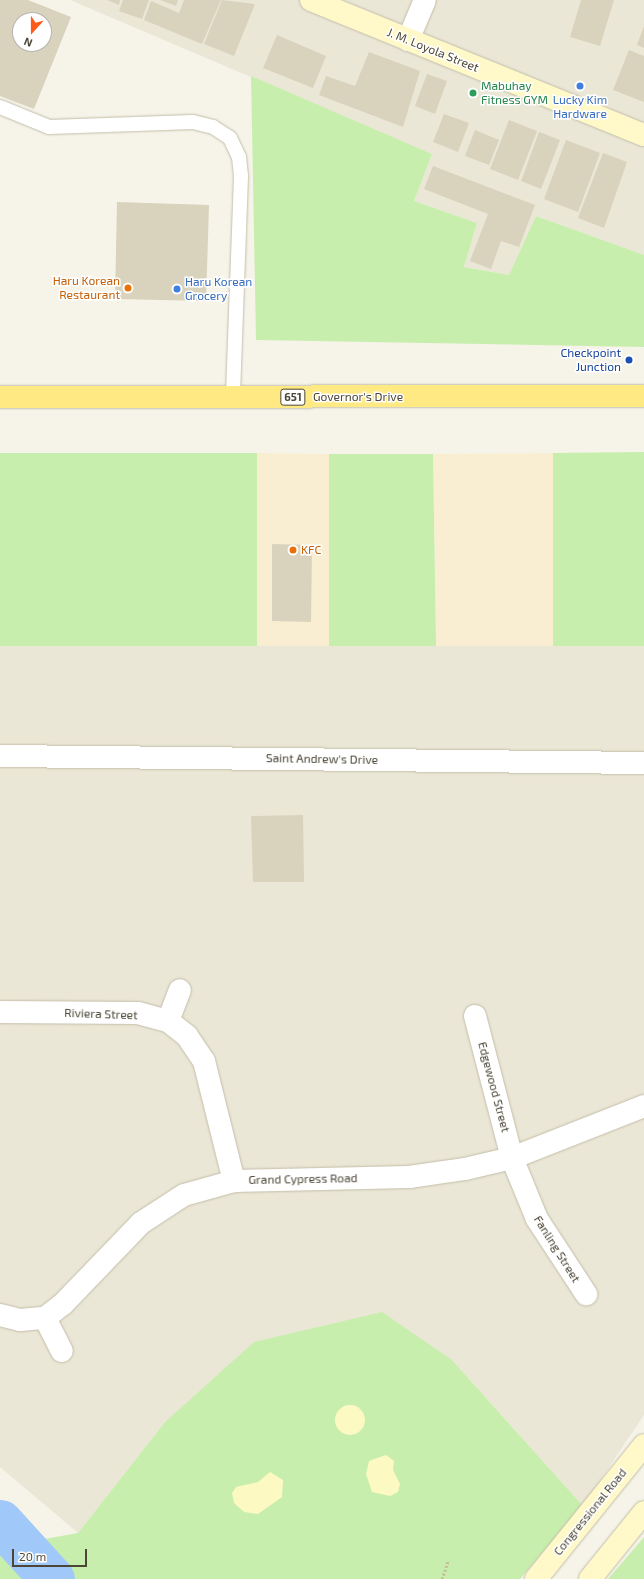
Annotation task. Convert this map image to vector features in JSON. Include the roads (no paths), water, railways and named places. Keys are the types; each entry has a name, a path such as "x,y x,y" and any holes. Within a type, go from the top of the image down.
{"highway":[{"name":"Governor's Drive","path":"0,397 644,396"}],"main road":[{"name":"J. M. Loyola Street","path":"311,0 644,135"},
{"name":"Congressional Road","path":"536,1579 644,1444"},
{"path":"590,1579 644,1512"}],"street":[{"path":"408,40 425,0"},
{"name":"Saint Andrew's Drive","path":"0,756 644,763"},
{"path":"168,1020 180,990"},
{"name":"Riviera Street","path":"0,1012 138,1014 168,1020 187,1036 204,1061 234,1181"},
{"name":"Edgewood Street","path":"475,1016 512,1158"},
{"name":"Grand Cypress Road","path":"45,1318 63,1304 141,1223 184,1195 234,1181 408,1177 512,1158 644,1106"},
{"name":"Fanling Street","path":"512,1158 537,1219 586,1294"},
{"path":"0,1315 20,1320 45,1318 62,1351"}],"lane":[{"path":"0,107 49,127 193,122 213,127 230,138 239,157 241,176 233,397"}],"waterway":[{"path":"0,1522 52,1579"}],"place":[{"name":"Lucky Kim Hardware","path":"580,86"},
{"name":"Mabuhay Fitness GYM","path":"473,93"},
{"name":"Haru Korean Restaurant","path":"128,288"},
{"name":"Haru Korean Grocery","path":"177,289"},
{"name":"Checkpoint Junction","path":"629,360"},
{"name":"KFC","path":"293,550"}]}
